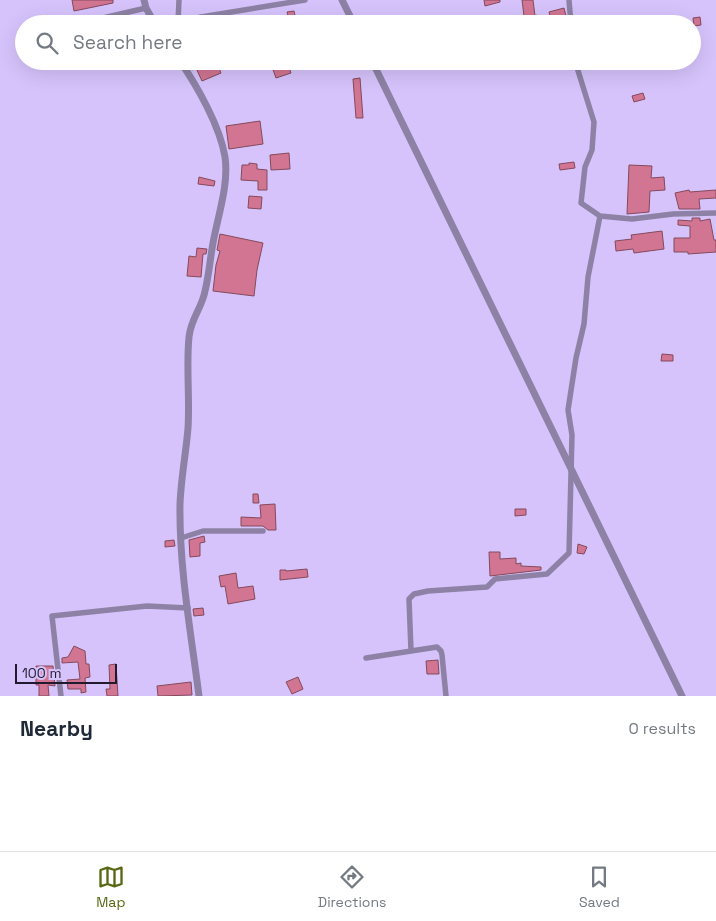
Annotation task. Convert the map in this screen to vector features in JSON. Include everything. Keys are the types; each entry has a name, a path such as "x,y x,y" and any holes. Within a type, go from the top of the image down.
{"street":[{"path":"144,0 150,15"},
{"path":"178,15 179,0"},
{"path":"213,15 305,0"},
{"path":"342,0 350,15"},
{"path":"569,0 570,15"},
{"path":"116,15 146,8"},
{"path":"186,70 209,111 222,144 225,168 223,198 213,242 205,293 193,319 189,337 188,429 183,461 180,503 181,538 199,696"},
{"path":"376,70 682,696"},
{"path":"578,70 594,122 592,150 585,167 581,203 600,216 632,219 673,214 716,213"},
{"path":"411,650 409,599 414,594 428,591 487,587 495,579 547,574 568,553 572,435 568,410 576,358 584,324 588,277 600,216"},
{"path":"181,538 203,531 263,531"},
{"path":"61,696 52,616 147,606 188,608"},
{"path":"366,658 437,647 441,650 446,696"}],"building":[{"path":"72,0 113,0 113,3 74,11"},
{"path":"484,0 500,0 500,2 485,6"},
{"path":"522,0 533,0 535,15 524,15"},
{"path":"564,8 566,15 550,15 549,12"},
{"path":"294,11 295,15 288,15 287,12"},
{"path":"197,70 220,70 221,73 202,81"},
{"path":"273,70 290,70 291,73 276,78"},
{"path":"360,78 363,118 356,118 353,79"},
{"path":"643,93 645,99 634,102 632,96"},
{"path":"260,121 263,144 229,149 226,126"},
{"path":"289,153 290,169 271,170 270,155"},
{"path":"574,162 575,168 560,170 559,164"},
{"path":"249,163 257,164 257,169 267,170 267,190 258,190 258,181 241,180 242,165 249,165"},
{"path":"629,165 652,166 651,178 664,177 665,190 650,191 649,212 627,214"},
{"path":"199,177 215,181 214,186 198,184"},
{"path":"689,190 690,192 716,190 716,198 699,199 700,209 679,209 675,193"},
{"path":"249,196 262,197 261,209 248,208"},
{"path":"692,218 700,218 700,221 710,219 714,240 716,240 716,252 688,254 688,252 674,252 674,238 690,238 690,226 678,225 678,220 692,221"},
{"path":"662,231 664,249 634,253 633,249 616,251 615,241 632,239 631,235"},
{"path":"220,234 263,243 254,296 213,291 216,265 220,251 217,250"},
{"path":"197,248 207,249 206,254 203,254 201,277 187,276 189,256 196,257"},
{"path":"662,354 673,355 673,361 661,361"},
{"path":"253,494 258,494 259,503 253,503"},
{"path":"275,504 276,530 268,530 263,526 241,526 241,517 261,518 260,505"},
{"path":"515,509 526,509 526,515 515,516"},
{"path":"204,536 205,542 200,543 200,556 190,557 189,540"},
{"path":"174,540 175,546 165,547 165,541"},
{"path":"578,544 587,547 584,554 577,553"},
{"path":"489,552 500,552 500,559 516,558 516,564 521,563 521,566 541,567 541,570 490,576"},
{"path":"307,569 308,577 280,580 280,570"},
{"path":"236,573 238,588 253,586 255,599 228,604 225,586 221,587 219,576"},
{"path":"203,608 204,615 194,616 193,609"},
{"path":"74,646 85,651 86,664 89,664 90,677 85,678 86,692 81,693 81,689 68,689 67,680 80,679 78,662 62,663 62,658 68,657"},
{"path":"438,660 439,674 427,674 426,661"},
{"path":"116,664 118,696 107,696 106,689 110,689 109,665"},
{"path":"36,666 53,666 55,686 48,685 49,696 39,696 39,685 36,685"},
{"path":"298,677 303,689 292,694 286,682"},
{"path":"191,682 192,695 158,696 157,686"}]}
